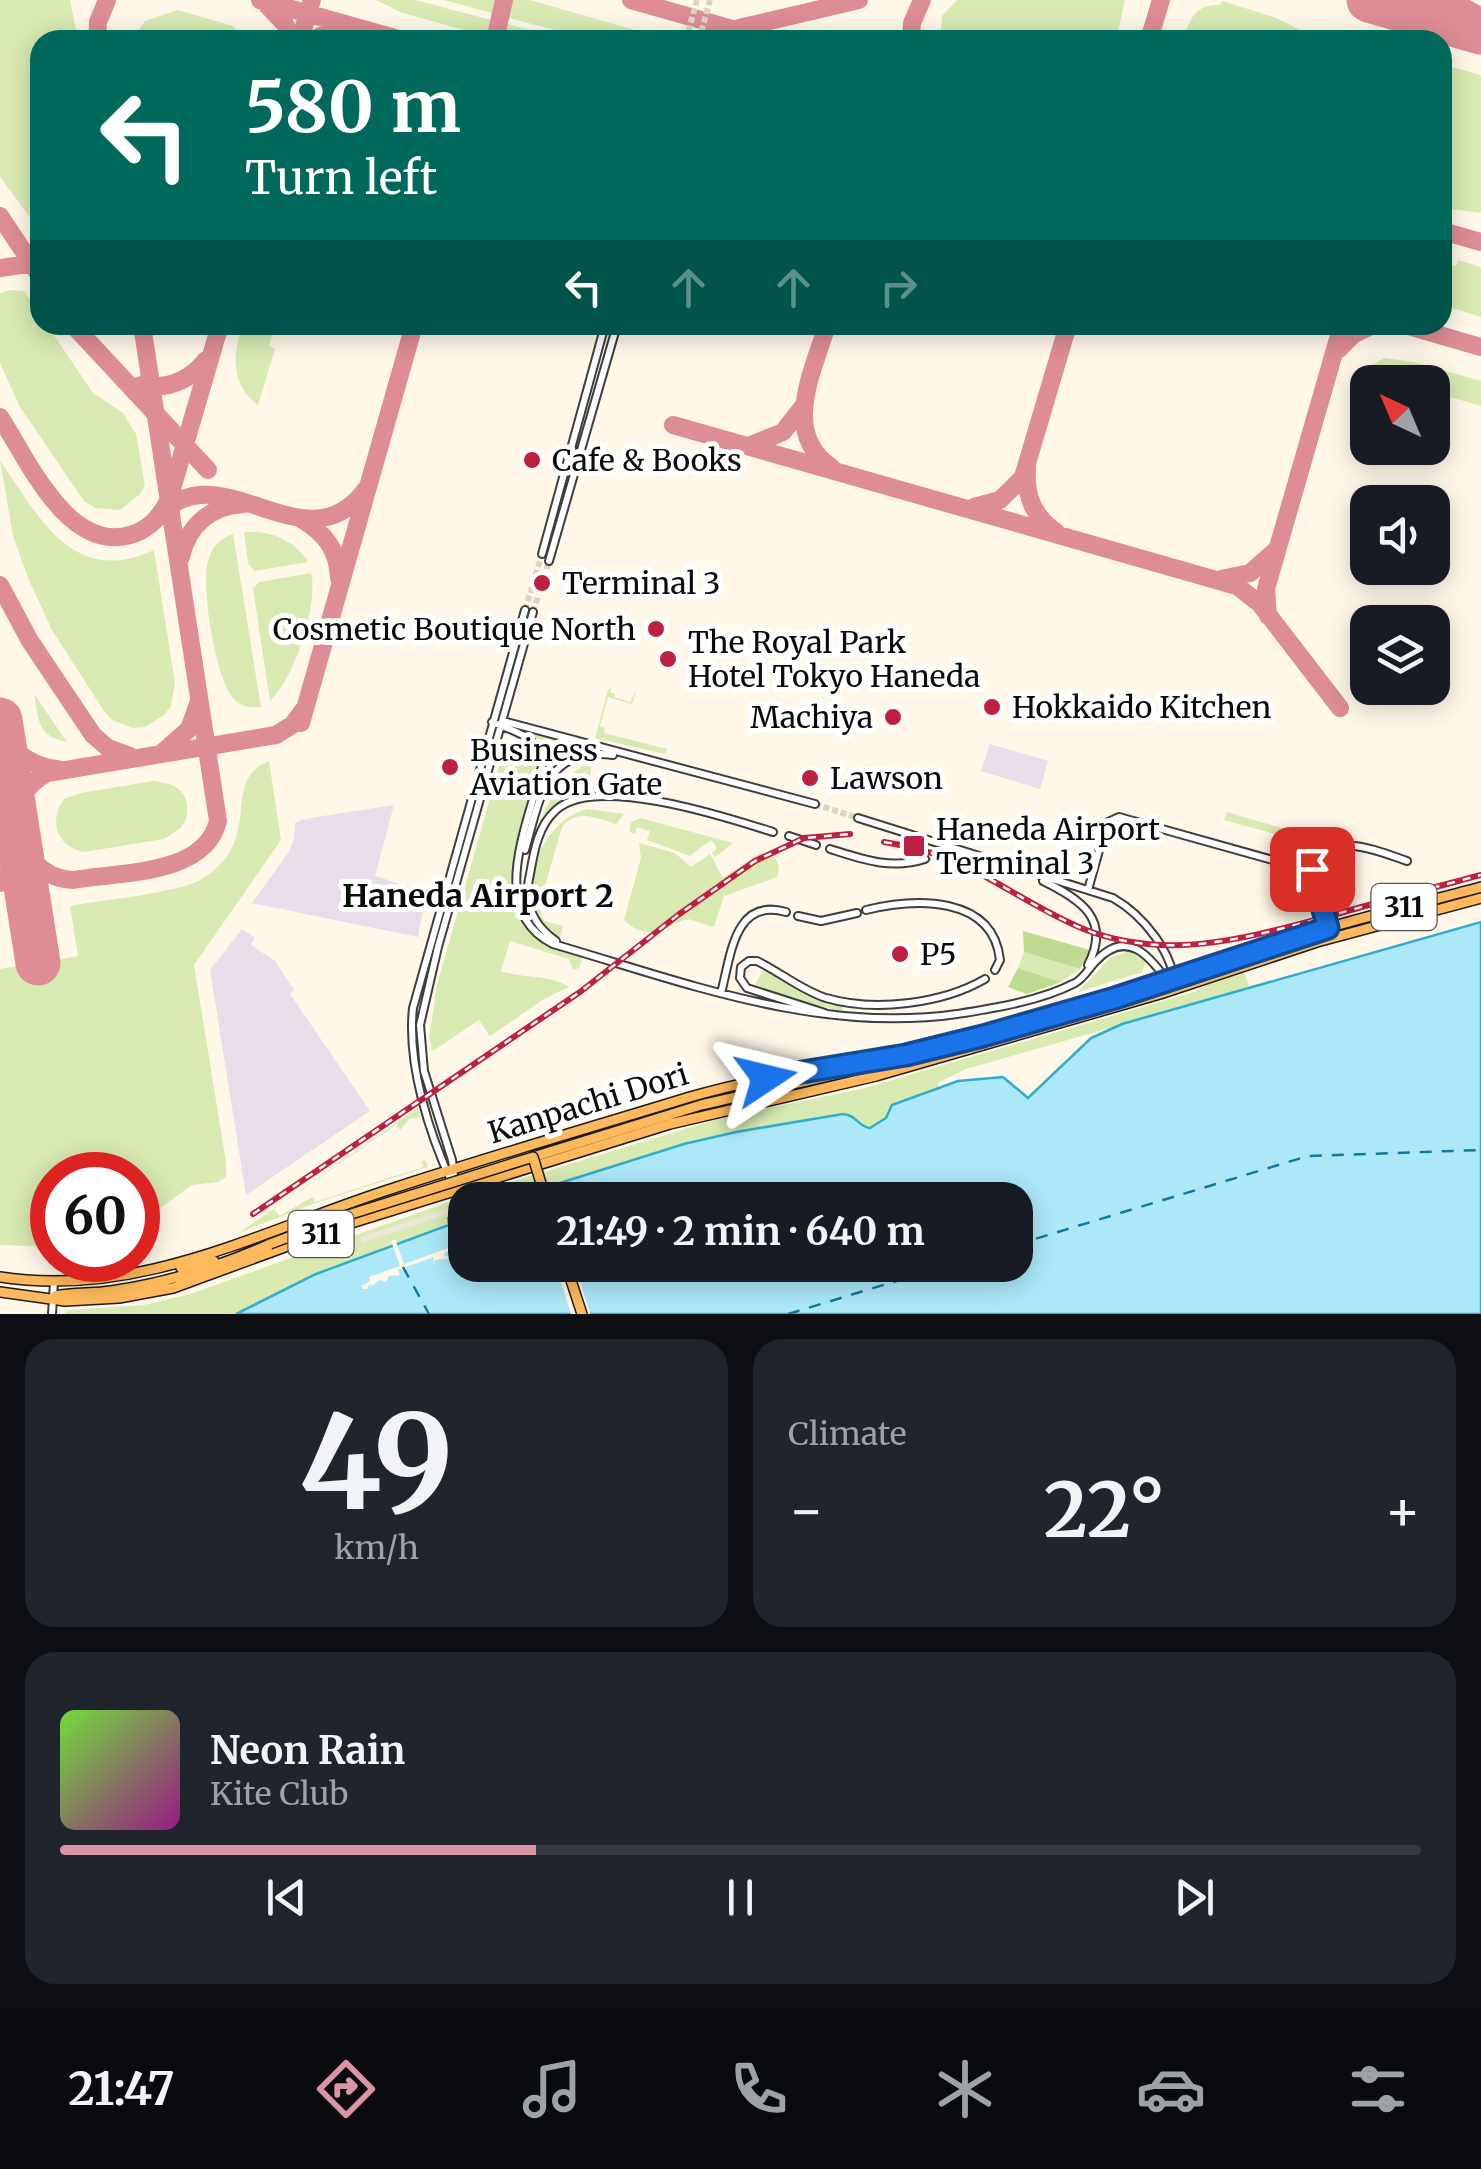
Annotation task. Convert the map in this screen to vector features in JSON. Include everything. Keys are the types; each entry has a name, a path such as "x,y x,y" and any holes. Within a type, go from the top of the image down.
{"main road":[{"name":"Kanpachi Dori","path":"482,1182 700,1115 876,1076 1481,887"},
{"name":"Kanpachi Dori","path":"160,1269 215,1254 304,1218 450,1170 713,1091 904,1056 1274,955 1329,933 1481,898"},
{"path":"776,1088 904,1056"},
{"path":"776,1088 876,1076"},
{"name":"311","path":"270,1244 348,1215 701,1105 776,1088"},
{"path":"533,1157 541,1182"},
{"name":"Kanpachi Dori","path":"0,1292 96,1300 173,1288 344,1225 448,1192"},
{"path":"160,1270 189,1268 270,1244"},
{"path":"54,1296 110,1292 167,1280 218,1266 270,1244"},
{"name":"Kanpachi Dori","path":"0,1277 30,1280"},
{"path":"572,1282 582,1314"}],"street":[{"path":"542,554 602,335"},
{"path":"549,561 614,335"},
{"path":"450,1170 415,1068 410,1036 413,1008 492,722 529,611 503,723 438,947 420,1025 424,1071 454,1182"},
{"path":"492,722 815,804"},
{"path":"503,723 531,738 542,761 518,870 515,892 521,914 541,937 565,947 782,1009 830,1015 895,1018 953,1014 1018,1002 1081,978 1103,954 1122,948 1147,953 1172,983"},
{"path":"518,870 542,790 555,771 587,754 631,757"},
{"path":"565,947 537,922 527,891 542,828 567,802 591,794 641,799 773,832"},
{"path":"858,818 1113,898 1140,916 1152,930 1172,983"},
{"path":"1088,890 1105,829 1112,819 1119,818 1312,872"},
{"path":"788,836 816,845"},
{"path":"1329,933 1312,872 1325,852 1348,845 1407,860"},
{"path":"830,850 882,864 925,859"},
{"path":"976,860 991,862"},
{"path":"1028,874 1079,900 1094,924 1095,947 1090,961 1064,986"},
{"path":"866,910 920,903 966,910 994,936 1000,960 994,970"},
{"path":"721,992 744,921 759,910 786,912"},
{"path":"798,916 822,920 857,912"},
{"path":"830,1015 748,988 740,978 741,968 749,961 757,961 808,990 841,1002 894,1004 964,990 985,979"},
{"path":"52,1314 54,1282"}],"shaded area":[{"path":"990,744 1048,761 1040,789 981,771"},
{"path":"394,805 375,876 426,892 418,937 252,903 288,853 295,823"},
{"path":"242,929 255,938 251,945 275,961 294,990 290,994 370,1111 246,1195 210,970"},
{"path":"448,1209 448,1214 362,1243 360,1237"}],"green space":[{"path":"0,0 70,0 76,30 30,30 30,217 0,177"},
{"path":"376,0 415,0 530,30 464,30 400,12"},
{"path":"444,0 530,0 635,30 554,30"},
{"path":"957,0 1125,0 1118,30 941,30 942,16"},
{"path":"1222,1 1274,17 1301,30 1187,30 1199,10"},
{"path":"178,10 237,30 139,30 145,21"},
{"path":"1452,67 1481,75 1481,213 1452,209"},
{"path":"1458,260 1481,267 1481,317 1452,308 1452,266"},
{"path":"24,291 30,300 30,335 54,335 93,393 123,413 136,434 145,486 120,510 96,508 84,501 20,407 0,363 0,293"},
{"path":"240,335 272,335 269,346 275,349 258,405 238,379"},
{"path":"1384,358 1425,365 1372,365"},
{"path":"1450,372 1481,381 1481,406 1450,397"},
{"path":"0,460 44,523 80,553 101,560 126,559 154,550 175,683 171,706 145,727 133,728 112,720 52,630 13,536"},
{"path":"244,532 281,538 297,548 308,562 254,571 248,563"},
{"path":"233,534 261,707 246,706 233,698 221,672 211,632 206,591 208,561 217,544"},
{"path":"311,573 308,621 296,659 270,701 253,589 259,582"},
{"path":"612,687 614,697 630,702 636,691 632,704 608,697 600,726 605,728 604,733 667,749 665,754 595,738 608,690"},
{"path":"34,694 67,742 45,731"},
{"path":"516,728 593,749 570,755 547,774 541,745 532,735"},
{"path":"517,738 530,744 538,765 510,885 517,915 540,941 582,960 579,968 573,970 569,959 510,941 501,971 553,980 569,987 490,1036 479,1020 433,1051 429,1039 437,985 504,749"},
{"path":"269,761 281,840 194,965 226,1177 218,1182 192,1185 160,1208 160,1152 30,1152 30,1246 0,1245 0,969 78,956 70,906 175,889 200,880 220,865 232,848 246,783 254,771"},
{"path":"584,765 591,766 590,779 581,777 578,786 592,790 595,781 650,797 587,791 565,801 537,826 559,783"},
{"path":"153,781 176,787 187,802 181,828 164,839 84,852 62,839 56,824 64,799"},
{"path":"588,809 624,814 616,824 580,816 562,827 539,907 544,921 563,926 559,941 536,915 531,880 550,835 574,814"},
{"path":"1227,812 1326,841 1300,865 1270,855 1275,834 1224,820"},
{"path":"640,818 733,843 715,857 712,853 717,848 711,840 690,856 647,840 650,831 637,827 635,834 630,832 631,822"},
{"path":"639,843 675,853 691,867 710,854 723,878 762,852 775,857 779,866 777,877 724,896 714,927 688,919 656,931 641,931 624,920 641,858"},
{"path":"1023,931 1090,950 1080,969 1024,952"},
{"path":"1129,951 1147,959 1142,972 1078,992 1110,958"},
{"path":"1024,952 1080,969 1061,982 1018,968"},
{"path":"1018,968 1061,982 1027,994 1008,987"},
{"path":"763,970 821,1001 843,1006 842,1011 797,1001 755,985"},
{"path":"1244,971 1250,988 966,1069 938,1083 938,1088 892,1105 877,1126 866,1126 843,1114 684,1144 563,1182 511,1182 718,1119 865,1088 1194,992"},
{"path":"418,1108 421,1117 409,1119 400,1130 396,1125 274,1209 279,1216 313,1197 315,1202 423,1167 425,1160 428,1167 315,1203 239,1233"},
{"path":"448,1202 448,1225 316,1274 236,1314 64,1314 69,1310 144,1305 190,1294"}],"water":[{"path":"1481,922 1481,1314 236,1314 316,1274 448,1225 448,1282 1033,1282 1033,1182 563,1182 736,1132 843,1114 870,1128 886,1118 892,1105 958,1081 1003,1077 1028,1098 1091,1038 1122,1024"}],"pier":[{"path":"395,1239 404,1264 448,1248 444,1253 448,1258 435,1260 433,1265 434,1257 398,1270 400,1275 389,1276 386,1282 380,1280 371,1286 370,1283 363,1289 361,1286 370,1281 369,1277 400,1266 391,1241"},
{"path":"561,1282 580,1282 590,1314 571,1314"}],"ferry route":[{"path":"1033,1240 1308,1156 1481,1150"},
{"path":"403,1267 429,1314"},
{"path":"788,1314 893,1282"}],"taxiway":[{"path":"98,30 107,0"},
{"path":"260,0 366,30"},
{"path":"303,30 312,0"},
{"path":"497,30 504,0"},
{"path":"631,0 736,30"},
{"path":"739,28 859,0"},
{"path":"912,30 922,0"},
{"path":"1152,30 1161,0"},
{"path":"1452,0 1481,17"},
{"path":"267,5 288,30"},
{"path":"332,30 350,28"},
{"path":"0,216 30,261"},
{"path":"1452,234 1481,242"},
{"path":"0,268 30,264"},
{"path":"82,335 208,470"},
{"path":"20,841 41,868 55,877 73,880 179,862 210,839 218,821 144,335"},
{"path":"0,417 37,478 69,517 87,530 108,537 137,533 154,522 169,499 217,335"},
{"path":"301,723 411,335"},
{"path":"824,335 809,382 804,420 816,453 831,467"},
{"path":"974,507 1000,500 1023,477 1065,335"},
{"path":"1268,616 1266,589 1339,335"},
{"path":"1338,350 1353,335"},
{"path":"1440,335 1481,347"},
{"path":"141,385 177,382 206,360"},
{"path":"751,445 783,432 804,405"},
{"path":"673,425 1237,586 1260,604 1340,708"},
{"path":"1027,468 1032,504 1056,532"},
{"path":"165,510 189,497 214,495 293,517 318,518 343,511 366,489"},
{"path":"181,557 189,536 203,519 221,509 243,504"},
{"path":"301,519 329,543 339,578"},
{"path":"1221,579 1250,573 1275,551"},
{"path":"0,585 30,641 93,735 108,748 130,756"},
{"path":"164,751 189,729 199,701"},
{"path":"16,823 24,793 47,773 276,735 292,725 305,708"},
{"path":"0,722 21,755 57,769"},
{"path":"0,883 13,867 20,841"}],"runway":[{"path":"1369,0 1481,32"},
{"path":"0,720 38,963"}],"tunnel":[{"path":"689,30 697,0"},
{"path":"702,30 710,0"},
{"path":"525,610 542,554"},
{"path":"533,612 549,561"},
{"path":"815,804 858,818"},
{"path":"925,859 943,855 976,860"}],"railway":[{"path":"253,1214 580,992 755,861 804,838 850,834"},
{"path":"884,842 961,864 1086,930 1149,944 1180,945 1241,938 1481,875"}],"place":[{"name":"Cafe & Books","path":"532,460"},
{"name":"Terminal 3","path":"542,583"},
{"name":"Cosmetic Boutique North","path":"656,629"},
{"name":"The Royal Park Hotel Tokyo Haneda","path":"668,659"},
{"name":"Hokkaido Kitchen","path":"992,707"},
{"name":"Machiya","path":"893,717"},
{"name":"Business Aviation Gate","path":"450,767"},
{"name":"Lawson","path":"810,778"},
{"name":"Haneda Airport Terminal 3","path":"914,846"},
{"name":"P5","path":"900,954"}],"district":[{"name":"Haneda Airport 2","path":"478,896"}],"route":[{"path":"766,1078 931,1050 1115,998 1328,928 1312,869"}]}
